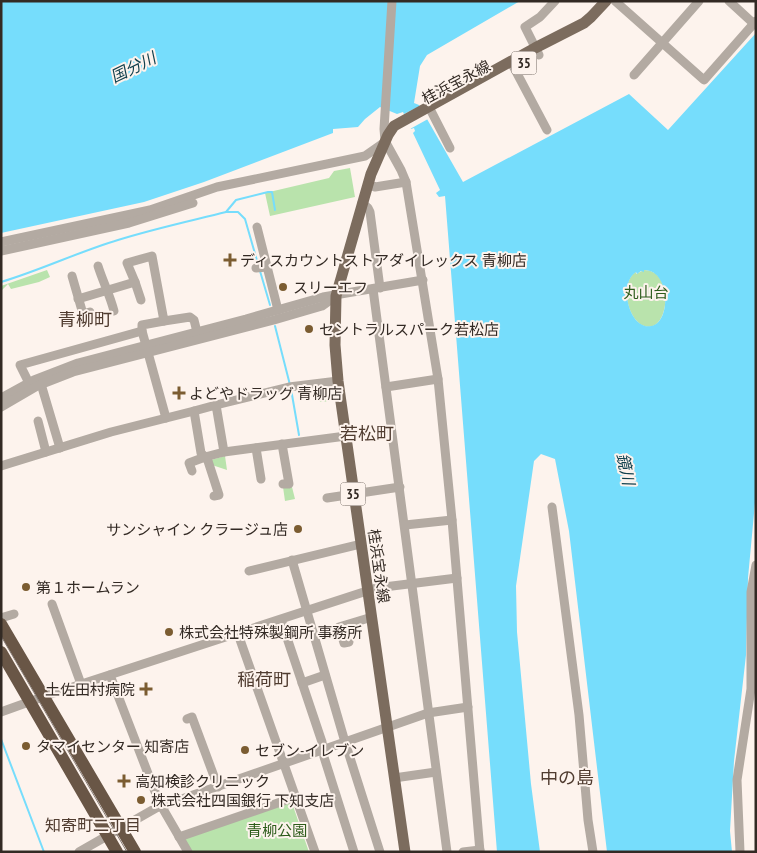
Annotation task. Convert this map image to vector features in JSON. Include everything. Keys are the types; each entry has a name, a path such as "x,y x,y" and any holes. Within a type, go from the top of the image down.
{"highway":[{"path":"1,624 134,852"},
{"path":"1,652 116,852"}],"main road":[{"name":"桂浜宝永線","path":"405,852 338,381 335,345 336,296 368,184 385,142 406,122 512,65 584,23 606,1"},
{"name":"桂浜宝永線","path":"537,51 588,29 615,1"}],"street":[{"path":"392,1 384,116 385,142 406,182 438,379 480,851 463,852"},
{"path":"537,51 525,27 540,17 555,1"},
{"path":"615,1 704,80 754,22 728,1"},
{"path":"634,75 699,1"},
{"path":"512,65 547,130"},
{"path":"428,110 450,148"},
{"path":"1,242 150,210 217,187 365,156 385,142"},
{"path":"368,184 375,187 406,182"},
{"path":"1,251 129,223 193,203"},
{"path":"362,203 370,212 386,387 447,852"},
{"path":"257,227 278,310"},
{"path":"141,300 127,263 156,255 164,321"},
{"path":"98,266 114,311"},
{"path":"256,268 267,267"},
{"path":"72,276 83,314 90,312"},
{"path":"1,407 41,384 198,332 323,298 423,280"},
{"path":"78,299 135,282"},
{"path":"1,398 29,383 78,363 322,306 336,296"},
{"path":"166,418 142,325 190,317 194,320 198,332"},
{"path":"29,383 20,366 142,331"},
{"path":"386,387 438,379"},
{"path":"1,466 111,432 290,386 338,381"},
{"path":"41,384 60,448"},
{"path":"216,405 224,452"},
{"path":"194,411 201,452 208,461 219,494 214,496"},
{"path":"38,421 46,452"},
{"path":"192,471 189,463 224,452 346,436"},
{"path":"282,444 289,484 283,484"},
{"path":"256,448 261,479"},
{"path":"327,498 400,487"},
{"path":"552,507 579,715 588,820 593,852"},
{"path":"404,525 452,520"},
{"path":"249,571 361,544"},
{"path":"292,560 345,742 380,852"},
{"path":"740,852 737,780 751,717 751,592 756,565"},
{"path":"1,712 81,684 307,612 368,590 457,578"},
{"path":"52,604 81,684"},
{"path":"1,618 14,614"},
{"path":"349,642 344,643 339,627 372,617"},
{"path":"281,620 324,750 324,757 354,852"},
{"path":"238,634 315,852"},
{"path":"110,675 161,806 188,852"},
{"path":"302,683 326,675"},
{"path":"79,852 161,806 428,713 468,707"},
{"path":"187,718 192,717 200,746 218,787"},
{"path":"394,778 436,772"},
{"path":"179,837 295,797"}],"green space":[{"path":"350,168 355,197 270,216 265,193 329,178 334,171"},
{"path":"47,270 50,277 39,282 11,289 8,284 1,291 1,286"},
{"name":"丸山台","path":"644,270 653,272 660,278 664,286 665,306 663,315 659,322 653,326 645,326 638,322 629,306 627,296 627,286 630,278 636,272 636,274"},
{"path":"323,386 331,394 323,402 315,394"},
{"path":"225,456 227,470 212,465 211,460"},
{"path":"283,487 292,487 295,499 285,501"},
{"name":"青柳公園","path":"289,802 292,803 309,852 192,852 185,841 186,837"}],"water":[{"path":"4,1 520,1 427,55 420,66 414,103 419,105 463,182 629,94 668,130 756,33 756,492 748,578 746,655 734,761 730,831 732,852 607,852 569,531 555,459 541,454 534,461 516,586 517,632 531,784 540,852 497,852 445,196 439,197 436,193 440,190 413,133 415,131 414,128 411,129 403,112 397,114 380,107 358,127 333,129 333,133 204,182 144,202 1,233 1,3","holes":["644,270 653,272 659,278 663,287 665,307 658,323 651,326 643,325 637,321 628,305 627,295 631,278 636,272 637,274 641,271 644,272"]}],"pier":[{"path":"420,106 428,119 410,129 402,115"}],"waterway":[{"path":"226,212 236,200 268,192 272,192 275,210"},
{"path":"1,282 118,240 226,212 238,212 245,219 258,264"},
{"path":"260,271 270,305"},
{"path":"275,326 290,385"},
{"path":"291,389 299,435"},
{"path":"1,739 44,852"}],"tram line":[{"path":"1,636 127,852"}],"place":[{"name":"ディスカウントストアダイレックス 青柳店","path":"230,260"},
{"name":"スリーエフ","path":"283,287"},
{"name":"セントラルスパーク若松店","path":"309,329"},
{"name":"よどやドラッグ 青柳店","path":"179,393"},
{"name":"サンシャイン クラージュ店","path":"298,529"},
{"name":"第１ホームラン","path":"26,587"},
{"name":"株式会社特殊製鋼所 事務所","path":"169,632"},
{"name":"土佐田村病院","path":"146,689"},
{"name":"タマイセンター 知寄店","path":"26,746"},
{"name":"セブン-イレブン","path":"245,750"},
{"name":"高知検診クリニック","path":"124,781"},
{"name":"株式会社四国銀行 下知支店","path":"141,800"}],"district":[{"name":"青柳町","path":"85,319"},
{"name":"若松町","path":"367,433"},
{"name":"稲荷町","path":"264,679"},
{"name":"中の島","path":"567,777"},
{"name":"知寄町二丁目","path":"93,825"}],"water label":[{"name":"国分川","path":"133,67"},
{"name":"鏡川","path":"626,469"}]}
